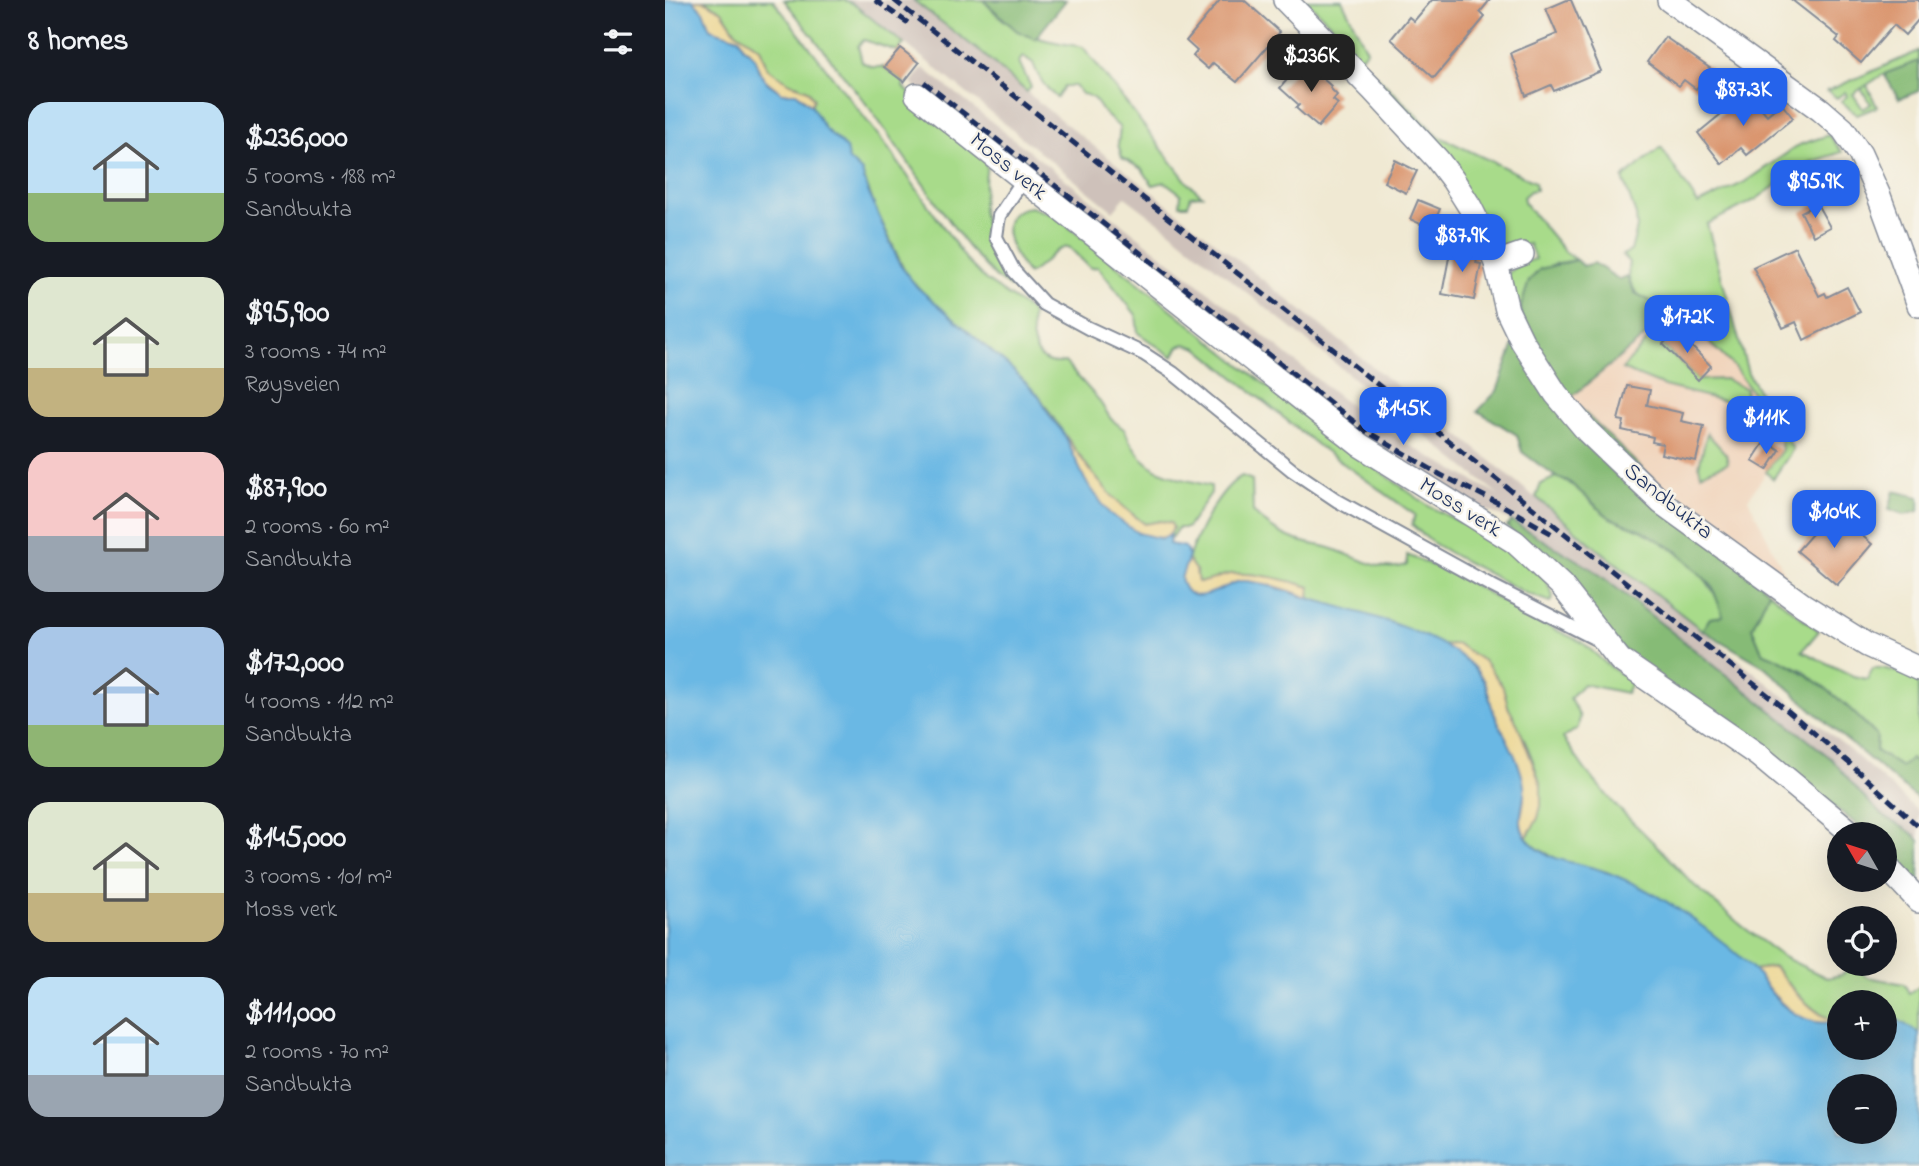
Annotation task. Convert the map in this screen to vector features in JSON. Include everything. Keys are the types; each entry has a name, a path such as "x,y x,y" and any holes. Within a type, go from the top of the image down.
{"street":[{"name":"Sandbukta","path":"1285,0 1437,159 1470,207 1496,263 1507,310 1536,365 1588,432 1643,486 1683,519 1803,605 1867,645 1919,669"},
{"path":"1669,0 1821,110 1843,129 1860,154 1879,196 1919,305"},
{"name":"Moss verk","path":"917,95 1360,445 1515,542 1562,586 1620,660 1758,755 1838,822"},
{"path":"1496,263 1522,254"},
{"path":"1897,878 1919,901"}],"lane":[{"path":"1023,180 999,216 996,237 1014,271 1044,304 1144,354 1173,373 1292,470 1338,501 1492,586 1606,644"}],"shaded area":[{"path":"844,0 913,0 983,54 1042,105 1464,439 1849,749 1919,812 1919,841 1916,835 1884,816 1843,775 1832,759 1595,571 1512,521 1481,508 1383,452 1286,381 911,83 923,68 1340,398 1409,445 1499,495 1169,230 1125,197 1113,211 852,3"},
{"path":"1677,310 1734,367 1779,430 1782,450 1748,499 1787,578 1784,582 1647,481 1569,399"}],"green space":[{"path":"703,0 773,0 888,148 968,262 986,280 1032,312 1033,340 1040,355 1054,363 1065,362 1098,399 1111,419 1125,430 1141,457 1155,469 1211,486 1211,493 1187,528 1178,528 1171,538 1173,528 1161,521 1145,524 1107,494 1085,466 1039,396 1012,369 929,299 906,274 862,172 848,159 842,145 825,129 811,105 814,99 808,90 790,83 767,68 760,48 736,32 722,11"},
{"path":"784,0 844,0 852,3 904,44 897,51 864,40 858,46 862,62 873,67 884,67 904,82 903,87 981,154 987,163 982,211 991,245 1017,288 1012,288 996,278 968,247 871,110"},
{"path":"913,0 983,0 1017,29 1040,38 1083,47 1188,183 1202,195 1191,196 1188,205 1180,205 1181,194 1165,182 1153,185 1142,169 1122,158 1118,144 1120,128 1091,97 1082,94 1075,86 1064,86 1057,98 1042,82 1033,63 1023,56 1019,62 1031,87 1027,92"},
{"path":"983,0 1066,0 1035,39 1017,31"},
{"path":"1301,0 1342,0 1367,50 1359,59 1438,136 1535,182 1536,190 1523,197 1525,204 1564,251 1576,260 1554,264 1522,329 1507,274 1521,263 1535,259 1529,244 1504,251 1347,48 1350,43 1312,6"},
{"path":"1919,51 1919,61 1884,74 1853,94 1863,109 1871,104 1861,89 1867,85 1877,107 1857,115 1841,101 1847,96 1845,92 1837,98 1827,91"},
{"path":"1919,61 1919,91 1899,99 1884,74"},
{"path":"1829,135 1842,152 1808,163 1755,200 1707,224 1748,373 1793,449 1773,479 1766,472 1782,450 1779,430 1734,367 1677,310 1648,302 1634,290 1630,282 1629,262 1622,255 1631,251 1637,228 1636,215 1623,178 1661,147 1698,204 1743,183 1799,145"},
{"path":"1031,207 1054,215 1318,427 1430,507 1496,540 1545,579 1553,599 1550,602 1523,592 1430,541 1412,525 1415,515 1316,444 1198,348 1185,344 1179,346 1173,357 1138,333 1136,315 1098,267 1090,268 1069,247 1053,254 1028,274 1011,245 1008,225 1011,216 1018,210"},
{"path":"1576,260 1583,266 1594,263 1620,280 1627,277 1635,293 1666,309 1677,310 1569,399 1522,329 1521,306 1529,281 1540,269"},
{"path":"1652,335 1698,380 1725,379 1746,389 1744,406 1664,386 1622,369"},
{"path":"1514,344 1769,592 1752,628 1762,652 1795,667 1838,698 1877,736 1876,751 1901,767 1911,759 1919,766 1919,800 1837,732 1765,667 1702,630 1710,618 1723,616 1712,586 1678,552 1641,530 1610,518 1568,481 1556,477 1522,452 1517,435 1478,411 1497,391"},
{"path":"1707,433 1726,454 1728,463 1701,474 1699,466"},
{"path":"1242,476 1252,480 1253,512 1283,534 1378,566 1407,565 1407,555 1456,575 1541,623 1582,642 1610,667 1632,681 1626,693 1583,684 1570,698 1580,717 1578,728 1563,738 1586,771 1617,807 1694,885 1783,957 1827,978 1866,976 1904,984 1909,993 1919,987 1919,1034 1897,1020 1897,990 1827,990 1827,1018 1825,1017 1801,998 1774,967 1754,970 1714,936 1642,888 1607,872 1559,860 1537,848 1526,838 1540,807 1540,791 1532,758 1501,685 1457,644 1439,645 1390,622 1309,598 1310,587 1292,582 1240,574 1198,582 1196,571 1188,560 1209,514 1233,482"},
{"path":"1556,477 1572,485 1611,518 1668,545 1692,565 1719,602 1724,617 1710,618 1702,630 1592,544 1536,497 1541,484"},
{"path":"1894,491 1919,497 1919,511 1905,515 1889,509"},
{"path":"1511,521 1595,571 1832,759 1857,789 1893,822 1853,822 1636,663 1507,527"},
{"path":"1769,592 1819,631 1802,651 1853,676 1867,679 1873,668 1882,668 1919,677 1919,766 1911,759 1901,767 1876,751 1805,671 1762,652 1752,628"},
{"path":"1897,824 1912,833 1919,841 1919,883 1897,860"}],"sand":[{"path":"693,0 703,0 722,11 736,32 760,48 767,68 790,83 808,90 814,99 811,105 798,95 782,93 763,78 750,51 744,48 739,38 710,29 703,11"},
{"path":"1063,432 1109,493 1145,524 1161,521 1171,523 1173,528 1169,534 1155,538 1134,531 1106,510 1085,481"},
{"path":"1188,560 1196,571 1198,582 1231,574 1261,575 1310,587 1309,598 1277,587 1244,581 1201,597 1194,595 1187,591 1182,583"},
{"path":"1457,644 1485,662 1503,687 1508,707 1518,725 1541,785 1538,818 1526,838 1521,821 1523,785 1512,751 1492,708 1486,685 1468,663 1439,645"},
{"path":"1774,967 1793,990 1827,1017 1827,1023 1813,1022 1790,1010 1770,991 1754,970"}],"water":[{"path":"665,0 693,0 703,11 710,29 739,38 744,48 754,56 759,72 768,83 782,93 796,93 811,105 825,129 846,148 848,159 862,172 900,265 917,287 1012,369 1039,396 1051,418 1063,432 1085,480 1109,513 1138,533 1162,539 1170,535 1169,544 1185,547 1189,556 1181,578 1190,594 1205,595 1241,581 1261,584 1380,619 1446,646 1476,670 1486,686 1494,713 1522,777 1524,792 1521,825 1534,846 1553,857 1596,868 1618,877 1677,908 1743,959 1787,1009 1804,1018 1827,1022 1827,1060 1897,1060 1897,1019 1919,1033 1919,1166 665,1166"}],"building":[{"path":"1220,0 1244,0 1280,32 1237,82 1213,63 1208,69 1193,56 1197,51 1186,41"},
{"path":"1432,0 1490,0 1480,12 1485,17 1434,78 1391,39 1409,17 1414,21"},
{"path":"1571,0 1601,71 1554,91 1551,85 1526,96 1511,53 1557,34 1546,9"},
{"path":"1792,0 1919,0 1919,19 1905,35 1894,25 1861,63 1836,41 1839,37"},
{"path":"1665,37 1711,69 1696,89 1684,80 1679,86 1647,62"},
{"path":"900,48 919,63 904,82 884,67"},
{"path":"1303,61 1331,86 1337,95 1333,100 1338,104 1318,127 1296,108 1299,105 1280,88"},
{"path":"1748,92 1767,115 1781,103 1793,118 1747,155 1741,148 1722,164 1698,133"},
{"path":"1395,160 1417,171 1406,193 1384,182"},
{"path":"1418,200 1440,209 1431,229 1410,219"},
{"path":"1817,204 1830,227 1813,236 1801,212"},
{"path":"1451,247 1478,254 1476,263 1481,264 1474,300 1442,294"},
{"path":"1795,247 1819,296 1825,293 1827,297 1847,287 1860,312 1804,340 1796,322 1783,328 1753,267"},
{"path":"1676,331 1711,366 1698,380 1663,344"},
{"path":"1627,386 1650,390 1647,405 1683,413 1681,421 1704,426 1696,461 1661,454 1663,444 1652,442 1653,437 1622,430 1624,421 1618,420"},
{"path":"1765,441 1780,450 1767,470 1752,461"},
{"path":"1826,518 1846,533 1852,527 1872,544 1837,585 1797,551"}],"railway":[{"path":"875,0 911,25"},
{"path":"894,0 1788,711 1919,827"},
{"path":"924,82 1366,431 1441,475 1554,535"}]}
